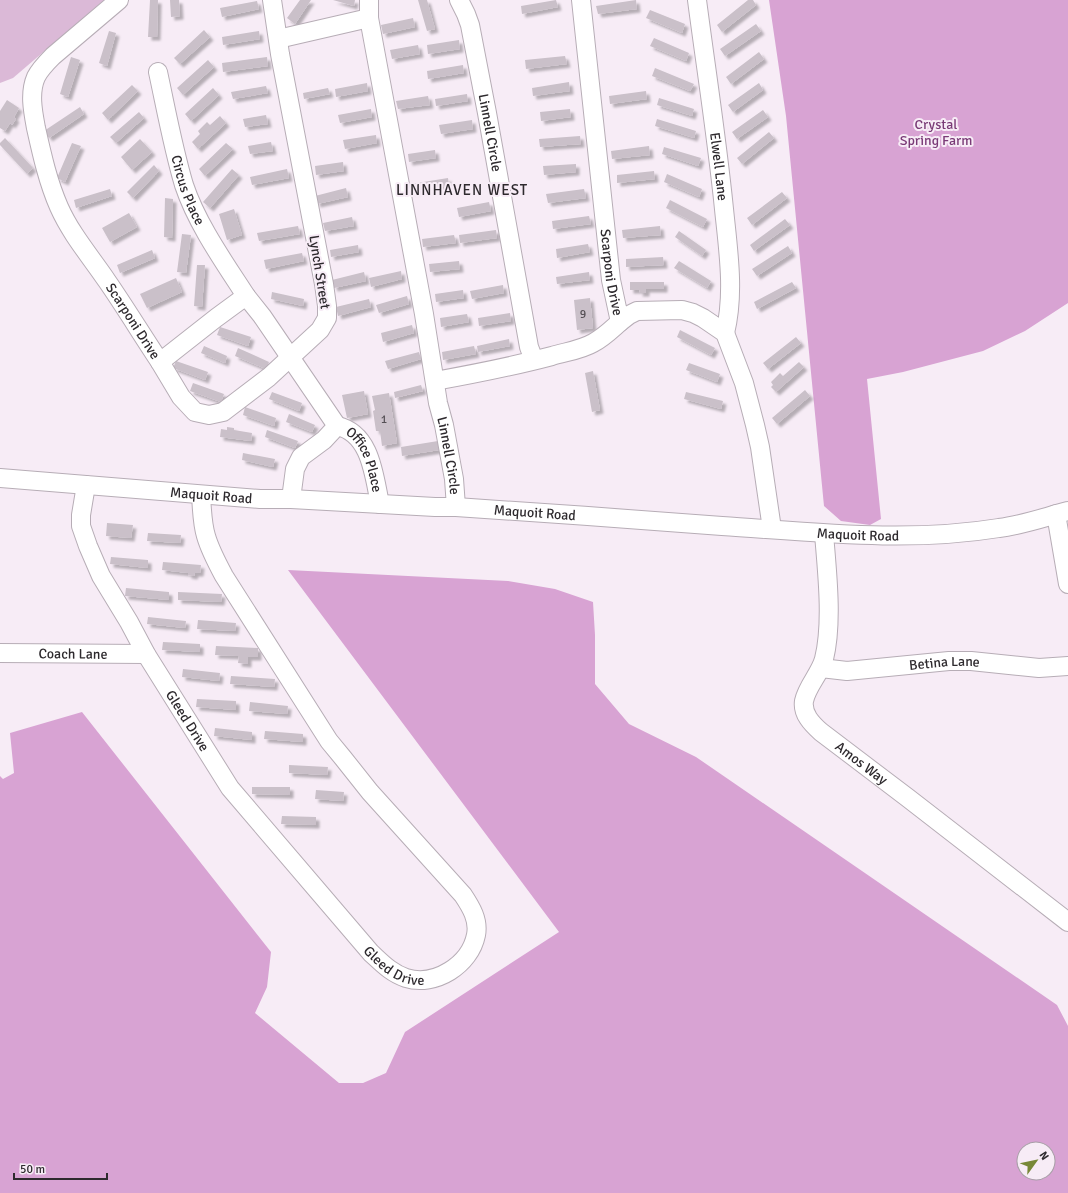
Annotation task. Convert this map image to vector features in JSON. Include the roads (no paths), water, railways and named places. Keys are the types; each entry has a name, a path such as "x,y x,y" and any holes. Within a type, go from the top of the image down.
{"street":[{"name":"Scarponi Drive","path":"119,0 53,56 36,77 32,89 32,100 40,144 51,187 59,207 81,245 111,286 160,362 246,296"},
{"name":"Lynch Street","path":"160,362 181,397 195,412 209,415 223,412 269,377 291,357 320,330 326,318 327,306 281,61 272,0"},
{"name":"Linnell Circle","path":"369,0 369,18 424,314 438,403 444,425 454,479 456,507"},
{"name":"Linnell Circle","path":"459,0 470,24 529,346 534,360"},
{"name":"Scarponi Drive","path":"581,0 611,280 620,322 637,311 682,310 703,318 725,333"},
{"name":"Elwell Lane","path":"697,0 720,170 730,271 729,318 725,333"},
{"path":"278,39 369,18"},
{"name":"Circus Place","path":"158,72 173,143 185,185 203,225 246,296"},
{"path":"246,296 291,357 337,426 324,440 301,457 295,469 291,499"},
{"path":"435,381 534,360 592,344 605,336 620,322"},
{"path":"725,333 744,383 755,425 760,447 772,529"},
{"name":"Office Place","path":"337,426 343,427 354,433 367,450 376,481 380,504"},
{"name":"Maquoit Road","path":"0,478 200,495 456,507 824,534 892,536 946,535 1028,523 1062,513"},
{"name":"Gleed Drive","path":"86,485 81,515 81,526 101,576 129,622 146,654 230,788 371,953 386,968 406,978 418,980 431,979 444,975 456,967 472,946 476,935 477,924 474,913 469,904 435,863 370,792 330,741 224,576 210,548 203,526 200,495"},
{"path":"1062,513 1067,577"},
{"name":"Amos Way","path":"824,534 828,593 828,640 821,668 809,688 804,701 806,714 812,724 1068,922"},
{"name":"Coach Lane","path":"0,653 146,654"},
{"name":"Betina Lane","path":"821,668 847,671 949,661 971,661 1039,668 1068,666"}],"district":[{"name":"LINNHAVEN WEST","path":"462,190"}],"park label":[{"name":"Crystal Spring Farm","path":"936,132"}]}
